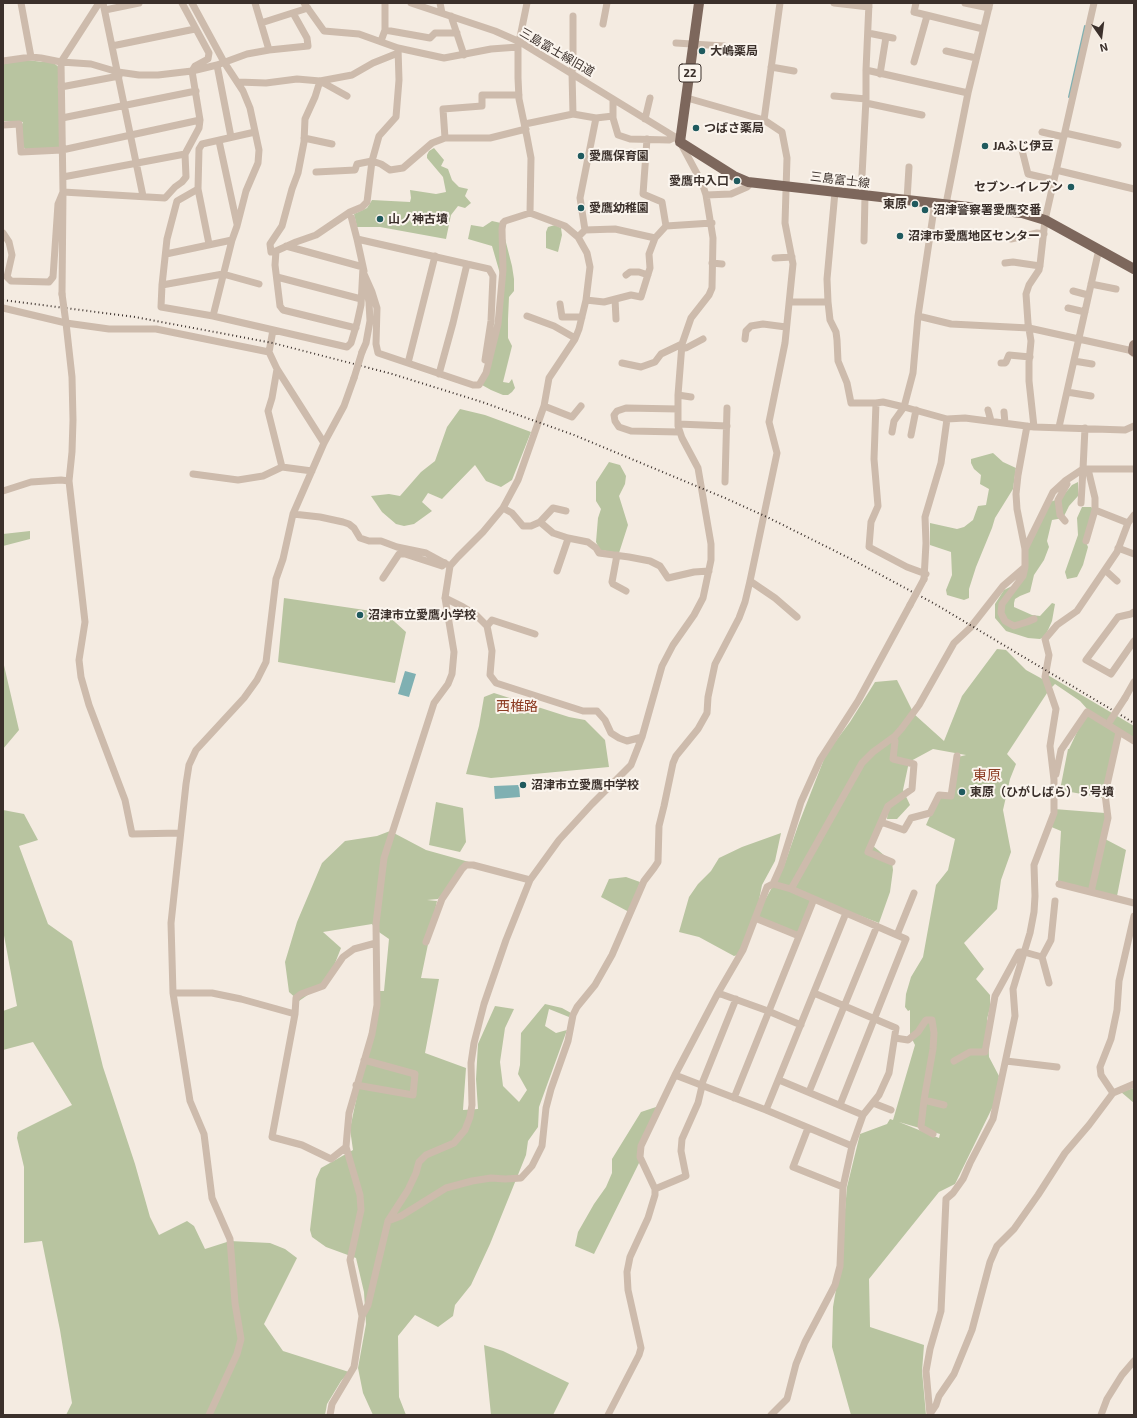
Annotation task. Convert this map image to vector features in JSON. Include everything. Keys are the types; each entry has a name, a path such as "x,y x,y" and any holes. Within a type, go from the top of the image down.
{"main road":[{"name":"22","path":"678,140 687,98 699,3"},
{"name":"三島富士線","path":"678,140 734,176 748,182 864,196 1022,212 1045,220 1134,269"}],"street":[{"path":"21,3 31,57"},
{"path":"99,3 61,62 63,177 62,294 72,377 73,420 69,481 85,622 79,668 87,699 125,800 132,834 180,833"},
{"path":"139,3 104,7 143,196"},
{"path":"63,192 165,198 175,186 182,182 186,177 185,154 199,128 200,120 192,71 195,66 208,60 209,53 182,3"},
{"path":"192,3 224,62 238,82 250,108 259,150 258,163 246,191 213,316"},
{"path":"255,3 269,50"},
{"path":"381,41 385,30 385,3"},
{"name":"三島富士線旧道","path":"411,3 495,31 572,73 678,140"},
{"path":"440,3 442,13"},
{"path":"527,3 519,44 519,95 531,158 530,213"},
{"path":"603,24 607,3"},
{"path":"764,120 780,3"},
{"path":"834,3 869,5 866,70 864,241"},
{"path":"916,3 914,12 983,29"},
{"path":"946,204 968,93 989,6 965,3"},
{"path":"1034,620 1014,626 1005,621 1001,613 1002,604 1023,576 1025,567 1025,549 1016,494 1018,475 1030,426 1029,381 1031,341 1028,328 1026,294 1029,285 1040,266 1045,220 1094,3"},
{"path":"261,23 293,13 306,6 324,32 359,34 381,41 398,50 444,58 519,44"},
{"path":"61,87 119,74 158,75 192,71 217,65 247,54 308,46 307,38 293,13"},
{"path":"451,16 464,55"},
{"path":"573,16 573,114"},
{"path":"914,62 927,16"},
{"path":"112,46 196,29"},
{"path":"385,30 430,38 435,33 457,33"},
{"path":"868,33 890,37 880,74"},
{"path":"676,43 724,46"},
{"path":"238,82 266,83 298,79 320,81 352,76 398,50"},
{"path":"320,81 305,120 304,138 298,173 282,226 270,244 270,252 316,235 350,212 362,207 367,202 372,161 379,136 396,117 399,80 398,50"},
{"path":"946,51 976,58"},
{"path":"3,61 31,57 41,58 61,62 91,64 119,74"},
{"path":"217,65 231,137"},
{"path":"771,67 794,70"},
{"path":"866,70 968,93"},
{"path":"320,81 347,96"},
{"path":"62,118 196,91"},
{"path":"445,138 443,109 482,106 482,95 519,95"},
{"path":"834,96 866,101 922,115"},
{"path":"645,119 650,98"},
{"path":"388,1222 401,1216 446,1188 490,1178 521,1178 532,1166 542,1146 546,1108 568,1041 573,1015 577,1007 595,985 608,961 644,881 658,862 659,826 673,763 676,756 698,729 706,713 708,697 716,664 739,618 750,581 777,453 769,422 786,344 786,327 790,302 793,264 785,223 787,158 782,132 764,120 687,98"},
{"path":"330,1415 332,1404 354,1367 362,1316 368,1305 388,1222 408,1190 416,1173 419,1162 426,1156 454,1143 465,1130 470,1117 472,1105 471,1063 474,1043 484,1004 506,940 530,880 564,835 592,804 627,771 631,765 642,737 662,666 673,645 694,615 703,598 712,560 711,544 698,468 679,432 678,424 681,346 691,318 709,295 712,288 713,238 712,223 706,195 702,183 678,140 630,139 618,135 613,116 613,99"},
{"path":"316,172 355,172 356,164 372,161 381,164 390,170 403,168 432,143 445,138 490,138 573,114 596,118 613,116"},
{"path":"585,230 580,198 596,118"},
{"path":"3,125 19,124 21,152 62,150 200,120"},
{"path":"209,244 198,189 199,149 202,144 255,132"},
{"path":"1042,132 1118,145"},
{"path":"304,138 332,144"},
{"path":"647,139 643,194 662,202 666,226"},
{"path":"218,140 237,226"},
{"path":"1021,146 1028,174 1054,180"},
{"path":"63,177 185,154"},
{"path":"907,200 909,167"},
{"path":"1056,170 1134,189"},
{"path":"706,195 731,194 747,187 752,182"},
{"path":"198,189 177,201 167,239 161,307 213,316 347,347 351,343 356,328 364,270"},
{"path":"3,232 9,242 12,255 8,277 11,281 49,282 53,277 58,204 63,192"},
{"path":"835,192 827,279 828,302 830,320 836,332 838,361 847,383 851,403 884,402 947,419 965,418 1030,426 1125,430 1134,426"},
{"path":"892,432 894,421 904,407 913,373 918,316 935,202"},
{"path":"209,1415 237,1354 241,1339 235,1303 230,1239 212,1198 204,1134 190,1101 173,993 171,923 180,833 189,765 196,750 244,698 257,680 266,662 276,579 283,559 293,514 324,443 344,406 366,343 370,321 369,302 364,270 350,212"},
{"path":"383,578 399,554 405,554 442,566 458,557 483,532 503,508 518,480 544,406 549,378 575,338 586,300 590,267 587,253 578,237 565,226 530,213 503,223 503,270 498,324 486,373 479,385"},
{"path":"586,300 604,302 631,295 641,297 650,268 649,254 655,238 666,226 712,223"},
{"path":"578,237 585,230 615,229 655,238"},
{"path":"1011,239 1037,233 1044,234"},
{"path":"357,239 489,269 492,272 491,321 479,385"},
{"path":"166,254 232,240"},
{"path":"286,246 364,270"},
{"path":"1059,427 1099,249"},
{"path":"276,251 280,306 283,310 356,328"},
{"path":"408,363 435,256"},
{"path":"775,258 792,257"},
{"path":"1005,263 1013,262 1040,266"},
{"path":"712,263 722,264"},
{"path":"439,374 467,264"},
{"path":"364,270 377,308 376,344 378,353 473,385 479,385"},
{"path":"492,272 503,270"},
{"path":"626,275 630,272 648,275"},
{"path":"162,285 223,274 259,284"},
{"path":"277,277 361,299"},
{"path":"1091,284 1116,289"},
{"path":"1073,291 1088,295"},
{"path":"615,299 616,319"},
{"path":"790,302 828,302"},
{"path":"560,304 562,317 582,317"},
{"path":"3,308 66,323 108,328 156,329 268,352"},
{"path":"1068,308 1085,312"},
{"path":"527,316 554,326 575,338"},
{"path":"918,316 951,324 1028,328 1134,350"},
{"path":"745,339 746,331 751,326 763,324 786,327"},
{"path":"273,330 268,352 277,369 324,443"},
{"path":"622,363 641,367 655,362 661,354 681,346 686,348 703,339"},
{"path":"1001,363 1006,362 1009,355 1030,357"},
{"path":"1074,361 1092,364"},
{"path":"277,369 268,411 282,467"},
{"path":"1067,392 1092,396"},
{"path":"678,395 691,397"},
{"path":"876,403 874,459 878,506 872,522 869,548 925,576"},
{"path":"544,406 572,417 581,406"},
{"path":"678,409 626,408 617,411 614,415 615,421 619,427 631,431 679,432"},
{"path":"726,482 727,408"},
{"path":"911,435 916,410"},
{"path":"988,410 991,421"},
{"path":"1004,412 1005,423"},
{"path":"773,884 781,866 801,802 820,760 858,701 925,576 925,518 941,463 947,419"},
{"path":"678,424 727,426"},
{"path":"1081,503 1086,469 1085,428"},
{"path":"193,474 238,480 262,476 282,467 312,471"},
{"path":"1025,549 1053,492 1066,481 1086,469 1134,470"},
{"path":"1086,469 1095,498 1095,510 1086,541"},
{"path":"3,491 31,482 61,480 69,481"},
{"path":"1065,521 1060,515 1058,500 1067,484 1066,481"},
{"path":"503,508 512,513 523,526 531,526 540,522 553,508 566,511"},
{"path":"1095,510 1128,524"},
{"path":"293,514 320,517 343,522 354,528 360,538 369,541 381,541 426,553 447,564"},
{"path":"930,1415 926,1371 941,1311 946,1199 953,1193 963,1179 993,1119 1015,1016 1013,989 1030,933 1034,912 1036,896 1034,865 1054,813 1054,780 1050,746 1056,709 1046,684 1045,676 1049,655 1045,639 1057,625 1077,611 1105,570 1118,548 1128,524 1134,515"},
{"path":"540,522 553,533 588,542 596,548 599,553 650,561 660,566 668,578 694,572 709,571"},
{"path":"557,570 568,538"},
{"path":"1118,548 1134,554"},
{"path":"617,555 612,582 626,591"},
{"path":"362,1316 350,1260 362,1210 360,1195 346,1147 349,1113 372,1034 377,1005 376,924 384,858 434,703 448,684 452,674 454,652 445,598 447,564"},
{"path":"791,889 862,763 873,752 893,738 902,728 919,705 954,643 970,628 1003,586 1025,567"},
{"path":"1105,570 1117,581"},
{"path":"750,581 775,598 797,618"},
{"path":"445,598 476,615 487,626 492,651 490,675 496,683 583,711 597,711 605,720 612,733 627,741 642,737"},
{"path":"1134,612 1118,617 1086,660 1111,674 1134,641"},
{"path":"487,626 492,620 535,634"},
{"path":"1108,723 1134,682"},
{"path":"1054,780 1061,750 1087,712 1108,723 1134,741"},
{"path":"1091,892 1108,818 1106,794 1119,732"},
{"path":"892,862 868,852 888,806 912,789 914,764 893,759 895,741 893,738"},
{"path":"881,822 904,830 911,818 930,813 939,795 951,796 957,756"},
{"path":"426,942 442,898 466,865 473,865 530,880"},
{"path":"608,1415 640,1355 641,1348 628,1290 627,1272 630,1257 648,1218 655,1195 655,1189 640,1157 641,1146 675,1075 718,993 743,950 766,887 773,884 791,889 906,939 840,1105"},
{"path":"1059,884 1134,903"},
{"path":"897,935 914,893"},
{"path":"734,1098 814,899"},
{"path":"1049,983 1042,957 1051,940 1055,900"},
{"path":"766,1110 846,913"},
{"path":"1113,1093 1102,1075 1100,1067 1111,1040 1117,1010 1119,981 1134,916"},
{"path":"755,918 799,936"},
{"path":"809,1092 877,926"},
{"path":"346,1147 332,1159 302,1144 272,1137 296,998 301,994 323,986 343,957 354,949 376,943"},
{"path":"954,1061 970,1052 985,1052 995,996 1019,952 1042,957"},
{"path":"173,993 212,993 241,999 294,1014"},
{"path":"718,993 801,1025"},
{"path":"771,1415 787,1399 796,1364 805,1342 835,1284 840,1266 843,1187 852,1146 863,1115 879,1096 889,1073 895,1038 896,1028 814,993"},
{"path":"655,1189 686,1176 681,1151 682,1139 698,1103 701,1086 736,999"},
{"path":"895,1038 908,1040 918,1032 926,1020 932,1020 934,1033 933,1049 921,1126 933,1134"},
{"path":"356,1085 413,1095 415,1074 364,1060"},
{"path":"1006,1061 1057,1067"},
{"path":"675,1075 766,1110 852,1146"},
{"path":"779,1080 863,1115"},
{"path":"930,1415 939,1396 954,1374 972,1330 990,1262 997,1246 1014,1229 1064,1154 1089,1125 1113,1093 1134,1084"},
{"path":"924,1100 944,1106"},
{"path":"873,1103 891,1110"},
{"path":"808,1128 793,1167 843,1187"},
{"path":"1101,1415 1107,1399 1122,1375 1134,1361"}],"green space":[{"path":"27,60 43,62 51,61 60,68 62,150 25,149 22,145 21,127 23,122 3,121 3,64"},
{"path":"434,148 444,160 441,166 448,169 452,180 459,187 468,189 465,196 471,203 465,208 458,206 451,215 446,239 380,227 357,227 354,214 367,208 372,200 410,202 410,190 436,194 446,192 443,177 427,158 429,151"},
{"path":"492,221 501,223 514,279 514,291 509,297 508,319 508,338 512,346 503,382 509,383 512,379 515,388 508,395 503,395 482,385 503,284 492,246 468,239 471,225 483,227"},
{"path":"555,225 561,228 562,235 558,252 546,248 546,232 548,227"},
{"path":"460,409 485,415 531,432 512,480 501,487 486,481 475,465 442,499 428,493 422,502 432,511 414,524 404,526 396,524 382,512 371,496 389,494 400,496 421,472 435,461 447,427"},
{"path":"993,453 1003,462 1016,468 1013,489 995,518 976,567 969,589 969,598 964,600 947,595 946,590 952,575 951,552 930,545 930,523 957,529 964,527 973,520 978,506 986,505 989,489 980,484 981,475 974,469 971,459"},
{"path":"609,462 620,465 626,476 625,484 619,496 628,525 619,553 600,550 596,542 598,518 601,509 596,501 596,482"},
{"path":"1078,482 1078,496 1069,506 1063,518 1052,520 1047,541 1049,547 1044,560 1034,575 1030,592 1015,599 1014,603 1014,607 1032,615 1040,616 1052,603 1055,604 1052,621 1048,630 1044,637 1040,639 1028,638 1006,631 995,618 995,604 1004,590 1016,584 1027,550 1050,502 1061,498 1072,485"},
{"path":"1082,507 1091,507 1095,510 1085,540 1088,547 1083,565 1077,577 1067,579 1065,572 1078,535 1077,518"},
{"path":"30,531 30,539 3,546 3,534"},
{"path":"284,598 385,613 406,632 395,683 278,662"},
{"path":"997,649 1006,650 1026,670 1046,681 1049,690 1007,754 1016,764 1010,779 1003,810 1011,852 1001,880 997,909 964,943 984,969 976,979 990,995 990,1008 987,1019 989,1057 999,1076 996,1100 955,1184 939,1192 869,1279 870,1327 924,1345 922,1371 926,1415 851,1415 832,1347 833,1307 840,1266 847,1187 860,1134 887,1124 890,1119 893,1120 915,1045 910,1035 910,1010 908,1011 905,1007 906,994 911,977 923,957 936,885 948,870 955,839 926,825 941,797 953,797 958,757 966,755 933,749 909,762 903,790 910,805 897,819 887,819 888,808 872,845 892,862 893,870 890,892 879,923 814,899 799,934 756,916 784,866 826,754 850,722 875,682 897,680 914,714 944,741 962,696","holes":["899,1122 940,1134 939,1138"]},
{"path":"3,661 19,730 3,749"},
{"path":"1046,674 1134,726 1134,739 1088,710 1080,701 1055,684 1050,689"},
{"path":"494,693 569,717 585,720 605,740 609,767 491,778 466,774 479,726 484,697"},
{"path":"1086,713 1118,732 1103,798 1060,790 1068,749"},
{"path":"436,802 463,808 466,842 460,852 429,845"},
{"path":"1054,809 1105,813 1105,839 1126,850 1117,896 1058,881 1061,831 1049,826"},
{"path":"3,810 24,814 38,840 19,846 48,924 72,941 103,1067 135,1164 150,1217 159,1235 187,1221 194,1226 205,1249 230,1241 270,1243 285,1249 297,1258 264,1324 283,1351 349,1372 341,1381 327,1404 325,1415 66,1415 72,1403 60,1330 42,1241 24,1243 24,1167 17,1138 18,1132 72,1105 33,1042 3,1050 3,1011 17,1006 3,930"},
{"path":"390,831 426,850 469,862 438,899 427,900 437,901 421,978 439,979 425,1053 466,1068 463,1110 478,1109 476,1079 478,1044 495,1006 514,1009 505,1028 500,1062 503,1086 519,1102 527,1090 518,1074 520,1065 521,1033 545,1004 562,1008 571,1013 569,1017 549,1009 545,1026 556,1033 567,1030 539,1107 538,1127 528,1141 526,1155 490,1244 471,1285 455,1305 453,1316 438,1327 415,1315 398,1336 399,1397 406,1415 373,1415 363,1393 358,1368 366,1324 364,1292 356,1258 326,1247 312,1237 310,1230 316,1179 321,1168 353,1150 350,1129 379,991 384,991 389,939 376,930 372,924 323,932 341,948 328,981 299,1001 289,992 285,962 297,922 322,863 345,841 377,836"},
{"path":"781,833 775,861 762,885 755,920 738,955 734,956 699,937 679,932 689,897 698,884 711,871 719,858 742,847"},
{"path":"626,877 640,882 629,912 601,897 609,879"},
{"path":"1134,1088 1134,1103 1121,1092"},
{"path":"656,1107 655,1122 641,1150 640,1161 594,1254 575,1246 578,1232 594,1204 606,1187 612,1173 612,1159 641,1112"},
{"path":"484,1345 503,1351 569,1383 553,1415 491,1415"}],"water":[{"path":"405,671 416,674 409,697 398,694"},
{"path":"519,785 520,797 495,799 494,786"}],"waterway":[{"path":"1069,97 1085,26"}],"railway":[{"path":"3,300 135,317 273,343 389,373 482,402 574,435 725,498 853,560 935,604 1134,723"}],"place":[{"name":"大嶋薬局","path":"702,51"},
{"name":"つばさ薬局","path":"696,128"},
{"name":"JAふじ伊豆","path":"985,146"},
{"name":"愛鷹保育園","path":"581,156"},
{"name":"愛鷹中入口","path":"737,181"},
{"name":"セブン-イレブン","path":"1071,187"},
{"name":"東原","path":"915,204"},
{"name":"愛鷹幼稚園","path":"581,208"},
{"name":"沼津警察署愛鷹交番","path":"925,210"},
{"name":"山ノ神古墳","path":"380,219"},
{"name":"沼津市愛鷹地区センター","path":"900,236"},
{"name":"沼津市立愛鷹小学校","path":"360,615"},
{"name":"沼津市立愛鷹中学校","path":"523,785"},
{"name":"東原（ひがしばら）５号墳","path":"962,792"}],"district":[{"name":"西椎路","path":"517,706"},
{"name":"東原","path":"987,775"}]}
